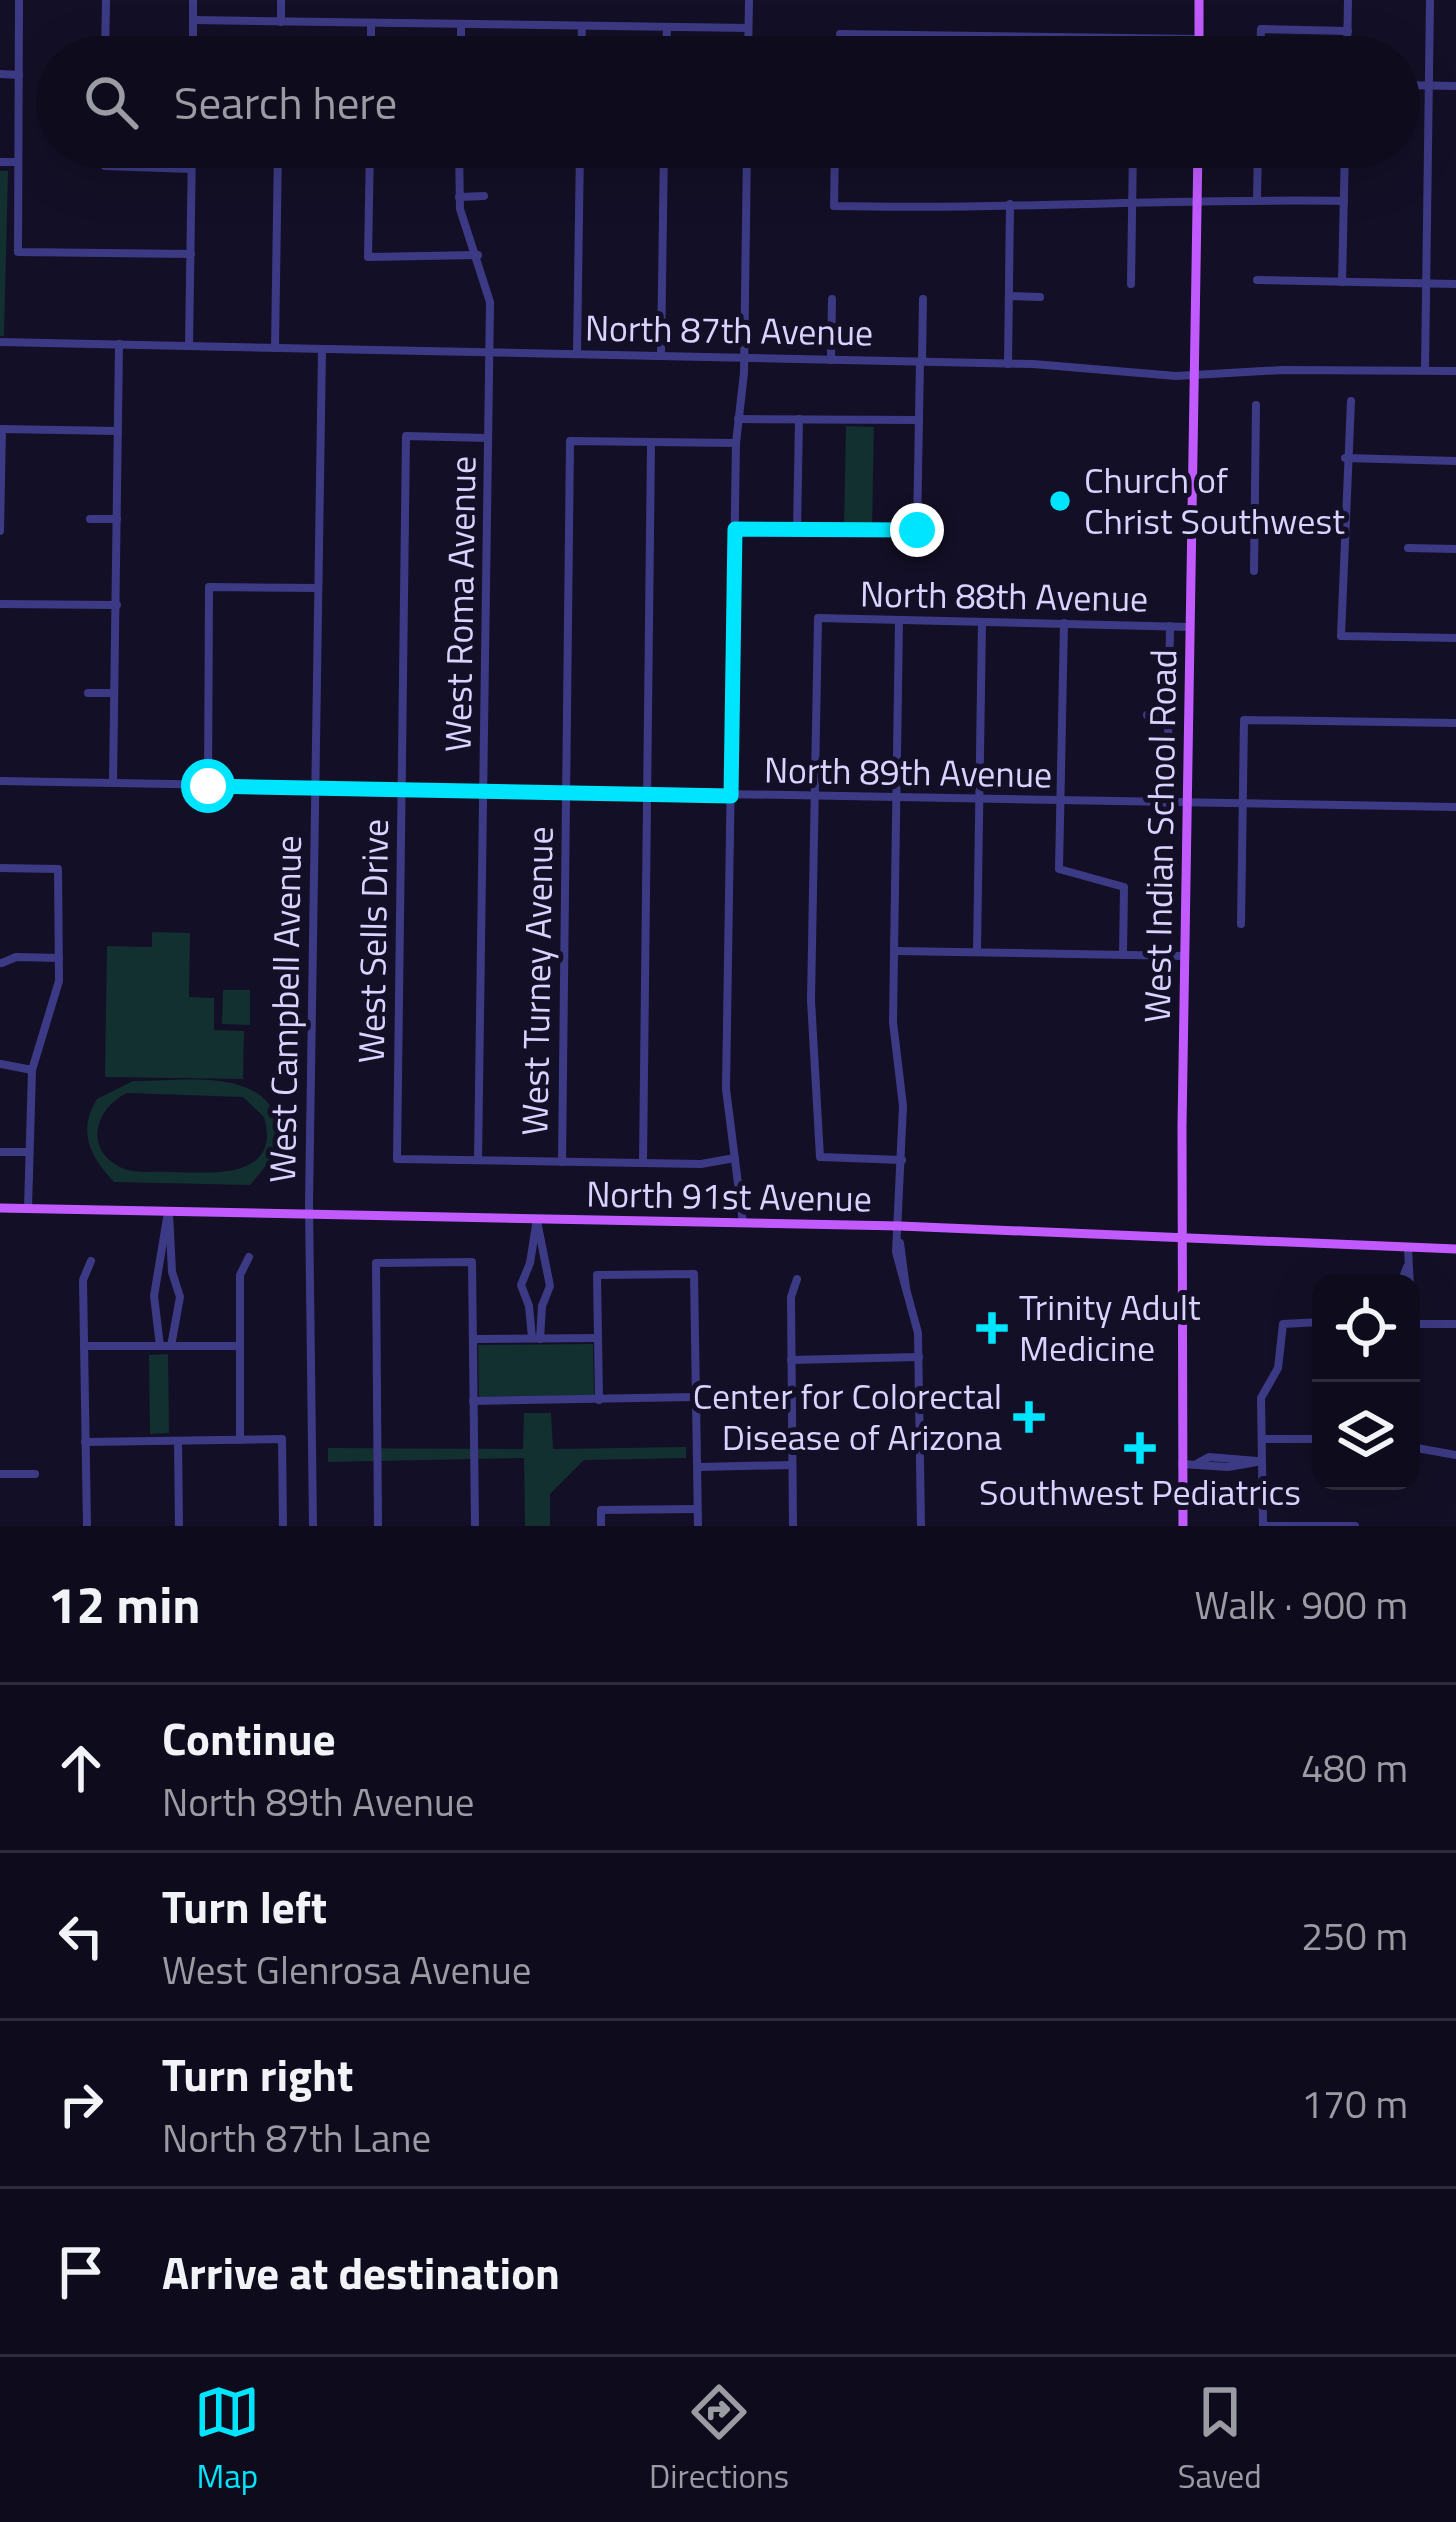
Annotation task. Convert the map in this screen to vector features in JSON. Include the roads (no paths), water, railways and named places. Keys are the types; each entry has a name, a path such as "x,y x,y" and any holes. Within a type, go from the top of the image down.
{"main road":[{"path":"1199,0 1199,36"},
{"name":"West Indian School Road","path":"1183,1526 1181,1239 1198,168"},
{"name":"North 91st Avenue","path":"0,1208 900,1226 1456,1249"}],"street":[{"path":"19,0 18,252 191,254"},
{"path":"105,36 106,0"},
{"path":"193,0 193,36"},
{"path":"281,0 281,23"},
{"path":"748,36 749,0"},
{"path":"1348,0 1348,36"},
{"path":"1425,371 1430,0"},
{"path":"193,20 461,28 748,28"},
{"path":"371,26 371,36"},
{"path":"581,26 581,36"},
{"path":"461,28 461,36"},
{"path":"667,28 667,36"},
{"path":"1261,36 1261,29 1348,32"},
{"path":"840,34 893,36"},
{"path":"0,74 19,75"},
{"path":"1420,86 1456,86"},
{"path":"0,162 18,162"},
{"path":"162,168 191,169 189,346"},
{"path":"275,348 278,168"},
{"path":"370,168 368,257 478,255"},
{"name":"West Roma Avenue","path":"459,168 458,197 490,302 478,1161"},
{"path":"577,353 580,168"},
{"path":"661,354 664,168"},
{"path":"743,1223 726,1089 736,443 744,357 747,168"},
{"path":"835,168 834,206 1197,198 1344,201"},
{"path":"1131,284 1133,168"},
{"path":"1257,200 1258,168"},
{"path":"1342,282 1345,168"},
{"path":"458,197 484,196"},
{"path":"1008,364 1010,205"},
{"path":"1257,280 1456,284"},
{"path":"1009,296 1040,297"},
{"path":"831,360 832,299"},
{"path":"735,529 917,530 923,299"},
{"name":"North 87th Avenue","path":"0,342 661,354 1008,364 1194,376 1456,371"},
{"path":"113,782 119,344"},
{"name":"West Campbell Avenue","path":"313,1526 309,1215 322,349"},
{"path":"1351,400 1345,458 1342,637 1456,638"},
{"path":"1254,571 1256,405"},
{"path":"738,419 919,420"},
{"path":"797,531 800,419"},
{"path":"0,531 1,428 118,431"},
{"name":"West Sells Drive","path":"478,1161 398,1159 406,436 488,438"},
{"name":"West Turney Avenue","path":"562,1162 570,441 651,443"},
{"path":"643,1163 651,443 736,443"},
{"path":"1345,458 1456,461"},
{"path":"90,519 117,519"},
{"path":"1192,521 1344,524"},
{"path":"1408,548 1456,549"},
{"path":"208,786 209,587 318,588"},
{"path":"0,604 116,605"},
{"name":"North 88th Avenue","path":"813,799 818,618 1190,627"},
{"path":"899,620 895,951 900,1243 919,1357 921,1526"},
{"path":"977,952 982,622"},
{"path":"1064,623 1059,869 1124,887 1123,955"},
{"name":"West Indian School Road","path":"1167,804 1170,626"},
{"path":"88,693 115,693"},
{"name":"West Indian School Road","path":"1147,715 1168,715"},
{"path":"1241,924 1244,720 1456,723"},
{"name":"North 89th Avenue","path":"0,781 1456,807"},
{"path":"813,799 811,1000 820,1157 902,1160"},
{"path":"0,868 58,869 59,958 54,1006 32,1070 28,1208"},
{"path":"895,951 1185,956"},
{"path":"2,963 16,957 59,958"},
{"path":"1,1064 32,1070"},
{"path":"0,1152 29,1152"},
{"path":"478,1161 701,1164 735,1158"},
{"path":"166,1346 180,1298 172,1272 168,1212"},
{"path":"166,1346 154,1296 168,1212"},
{"path":"536,1339 550,1286 537,1219"},
{"path":"536,1339 520,1285 530,1263 537,1219"},
{"path":"1408,1248 1409,1274"},
{"path":"240,1440 239,1275 248,1257"},
{"path":"87,1526 83,1280 91,1262"},
{"path":"378,1526 376,1263 472,1262 476,1526"},
{"path":"1405,1274 1408,1267"},
{"path":"599,1400 597,1275 694,1274 698,1526"},
{"path":"793,1526 790,1297 797,1279"},
{"path":"527,1301 545,1299"},
{"path":"160,1315 173,1315"},
{"path":"1312,1322 1283,1324 1278,1368 1261,1398 1264,1526 1355,1526"},
{"path":"1420,1324 1456,1324"},
{"path":"473,1339 598,1338"},
{"path":"84,1346 240,1346"},
{"path":"791,1360 919,1357"},
{"path":"473,1401 696,1397"},
{"path":"86,1442 282,1438 283,1526"},
{"path":"1262,1439 1312,1438"},
{"path":"178,1441 178,1526"},
{"path":"1420,1449 1456,1455"},
{"path":"1182,1464 1260,1461"},
{"path":"697,1467 792,1465"},
{"path":"0,1474 34,1474"},
{"path":"601,1526 601,1510 698,1509"}],"place":[{"name":"Church of Christ Southwest","path":"1060,501"},
{"name":"Trinity Adult Medicine","path":"992,1328"},
{"name":"Center for Colorectal Disease of Arizona","path":"1029,1417"},
{"name":"Southwest Pediatrics","path":"1140,1448"}]}
